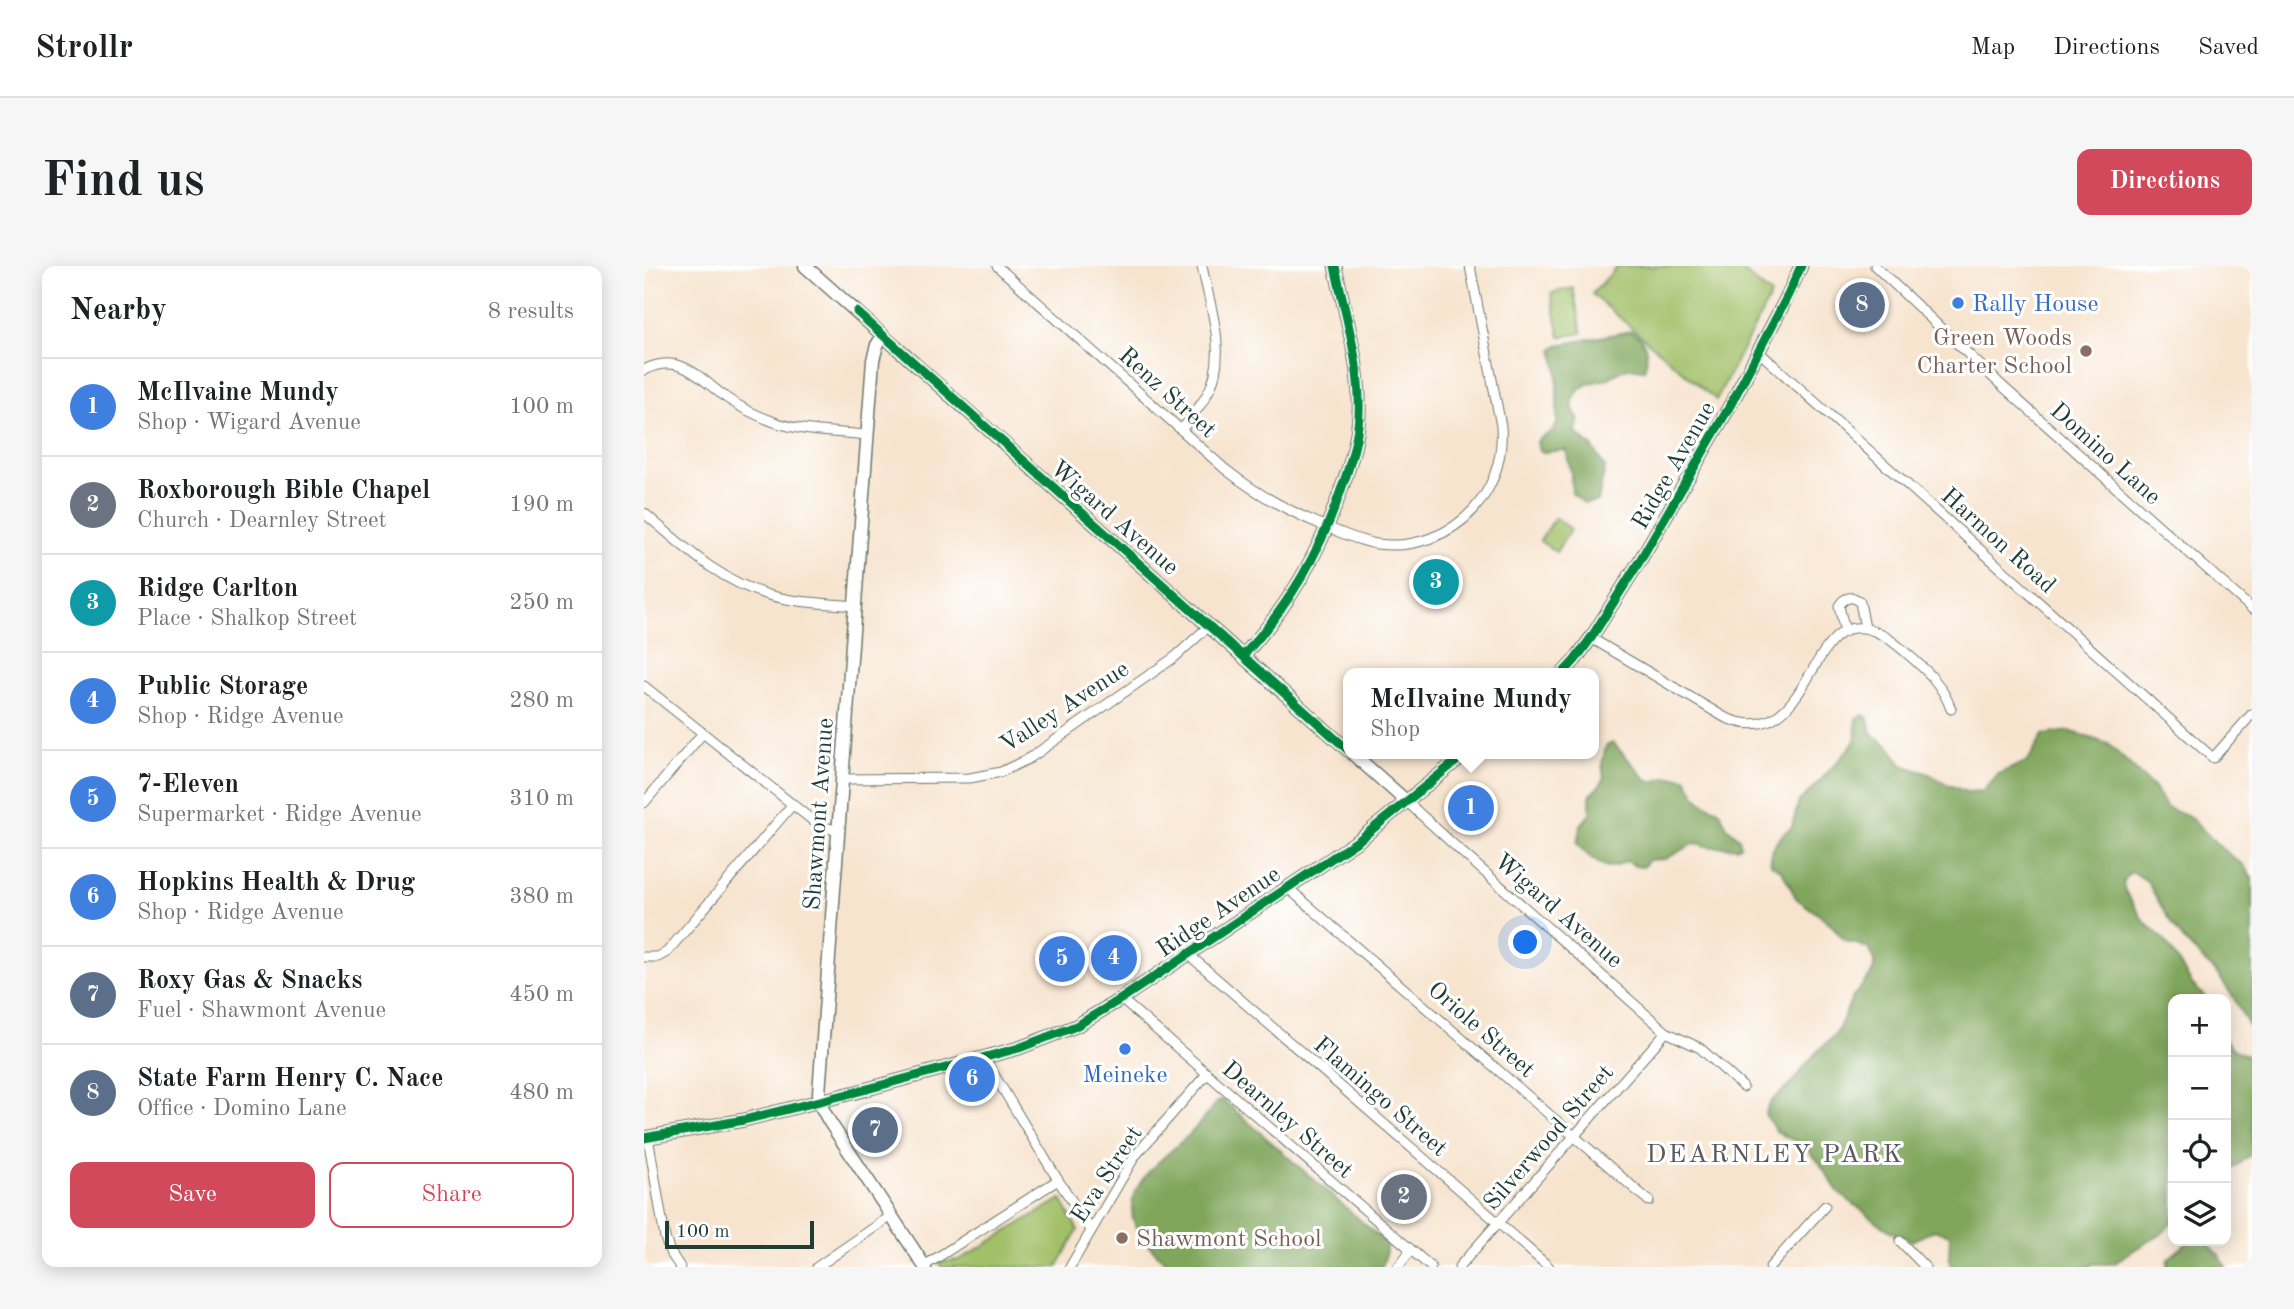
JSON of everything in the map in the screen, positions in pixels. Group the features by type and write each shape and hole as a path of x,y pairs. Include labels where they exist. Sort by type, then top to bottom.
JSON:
{"street":[{"name":"Renz Street","path":"997,266 1225,469 1258,494 1328,527 1376,544 1412,544 1437,536 1460,523 1486,493 1499,461 1501,426 1470,266"},
{"path":"1182,429 1209,391 1217,360 1216,335 1202,266"},
{"path":"1242,656 1272,621 1308,569 1328,527 1352,457 1359,413 1356,372 1335,266"},
{"name":"Ridge Avenue","path":"1568,668 1591,638 1679,494 1759,352 1801,266"},
{"name":"Domino Lane","path":"1875,266 1999,383 2252,609"},
{"name":"Wigard Avenue","path":"814,269 883,336 1343,745"},
{"name":"Shawmont Avenue","path":"883,336 873,359 819,1085 820,1101 832,1125 925,1266"},
{"name":"Harmon Road","path":"1759,352 2213,758 2252,713"},
{"path":"644,370 671,363 687,368 732,401 776,422 818,431 867,435"},
{"path":"644,513 712,568 747,588 788,599 854,606"},
{"path":"1845,632 1839,606 1849,597 1860,602 1865,628"},
{"name":"Valley Avenue","path":"841,779 970,778 1001,772 1030,758 1175,657 1209,626"},
{"path":"1591,638 1724,717 1747,723 1773,718 1788,709 1827,645 1845,632 1865,628 1884,635 1937,680 1951,709"},
{"path":"644,686 817,824 837,831"},
{"path":"644,803 703,733"},
{"name":"Wigard Avenue","path":"1359,759 1666,1032 1700,1048 1743,1087"},
{"name":"Ridge Avenue","path":"646,1138 737,1122 820,1101 984,1058 1065,1031 1121,999 1359,840 1459,759"},
{"path":"648,958 667,952 793,804"},
{"name":"Oriole Street","path":"1288,888 1649,1201"},
{"name":"Flamingo Street","path":"1188,954 1549,1267"},
{"name":"Dearnley Street","path":"1121,999 1431,1267"},
{"name":"Silverwood Street","path":"1459,1267 1666,1032"},
{"path":"984,1058 1091,1230"},
{"name":"Eva Street","path":"1070,1267 1135,1156 1207,1074"},
{"path":"646,1138 665,1238 680,1267"},
{"path":"925,1266 1058,1180"},
{"path":"1770,1267 1825,1206"},
{"path":"817,1267 891,1216"},
{"path":"1900,1241 1923,1267"},
{"path":"1398,1267 1411,1250"}],"green space":[{"path":"1618,266 1742,266 1744,272 1771,295 1716,400 1592,294"},
{"path":"1573,288 1582,333 1560,337 1551,293"},
{"path":"1631,331 1640,338 1645,348 1647,358 1644,370 1628,368 1607,379 1590,383 1580,390 1573,401 1573,410 1579,419 1576,432 1593,448 1605,468 1598,501 1584,503 1572,493 1566,450 1543,452 1539,450 1537,442 1553,431 1557,424 1557,370 1553,349 1558,345"},
{"path":"1555,518 1571,529 1556,552 1540,541"},
{"path":"1864,715 1867,717 1873,735 1890,747 1902,765 1929,774 1966,792 1983,791 1998,774 2028,761 2043,735 2069,731 2108,744 2153,787 2167,808 2190,817 2222,849 2243,865 2252,877 2252,1032 2219,976 2183,939 2147,881 2133,872 2128,874 2123,883 2143,920 2166,942 2192,984 2202,994 2168,994 2168,1227 2159,1236 2114,1264 2092,1264 2089,1267 1952,1267 1949,1256 1950,1235 1934,1230 1912,1241 1884,1227 1839,1193 1818,1161 1801,1143 1775,1130 1765,1114 1773,1100 1793,1082 1810,1059 1836,1033 1852,999 1873,970 1873,957 1868,948 1844,940 1830,923 1796,898 1782,871 1771,864 1774,848 1783,834 1792,827 1799,801 1853,744 1856,738 1856,718"},
{"path":"1613,743 1648,781 1668,777 1686,778 1698,798 1719,810 1727,827 1739,838 1740,846 1737,848 1693,844 1665,859 1649,860 1643,867 1628,861 1612,867 1592,859 1577,843 1581,825 1590,814 1590,796 1604,780 1602,763 1606,746"},
{"path":"2231,1047 2252,1058 2252,1154 2231,1170"},
{"path":"1223,1100 1386,1243 1382,1267 1171,1267 1152,1249 1136,1227 1132,1210 1133,1198 1152,1168 1189,1135 1217,1102"},
{"path":"1061,1199 1078,1230 1057,1267 942,1267 939,1262 959,1260"},
{"path":"2183,1246 2211,1246 2226,1267 2167,1267 2168,1259"}],"cycle path":[{"path":"1243,656 1275,617 1302,577 1324,534 1354,451 1359,396 1352,340 1335,266"},
{"path":"1568,668 1591,638 1639,562 1731,404 1801,266"},
{"path":"857,312 1343,746"},
{"path":"644,1138 744,1120 856,1092 1019,1048 1076,1026 1121,999 1359,840 1459,759"}],"place":[{"name":"Rally House","path":"1958,303"},
{"name":"State Farm Henry C. Nace","path":"1862,305"},
{"name":"Green Woods Charter School","path":"2086,351"},
{"name":"Ridge Carlton","path":"1436,582"},
{"name":"McIlvaine Mundy","path":"1471,808"},
{"name":"Public Storage","path":"1114,958"},
{"name":"7-Eleven","path":"1062,959"},
{"name":"Meineke","path":"1125,1049"},
{"name":"Hopkins Health & Drug","path":"972,1079"},
{"name":"Roxy Gas & Snacks","path":"875,1130"},
{"name":"Roxborough Bible Chapel","path":"1404,1197"},
{"name":"Shawmont School","path":"1122,1238"}],"district":[{"name":"DEARNLEY PARK","path":"1775,1153"}]}
